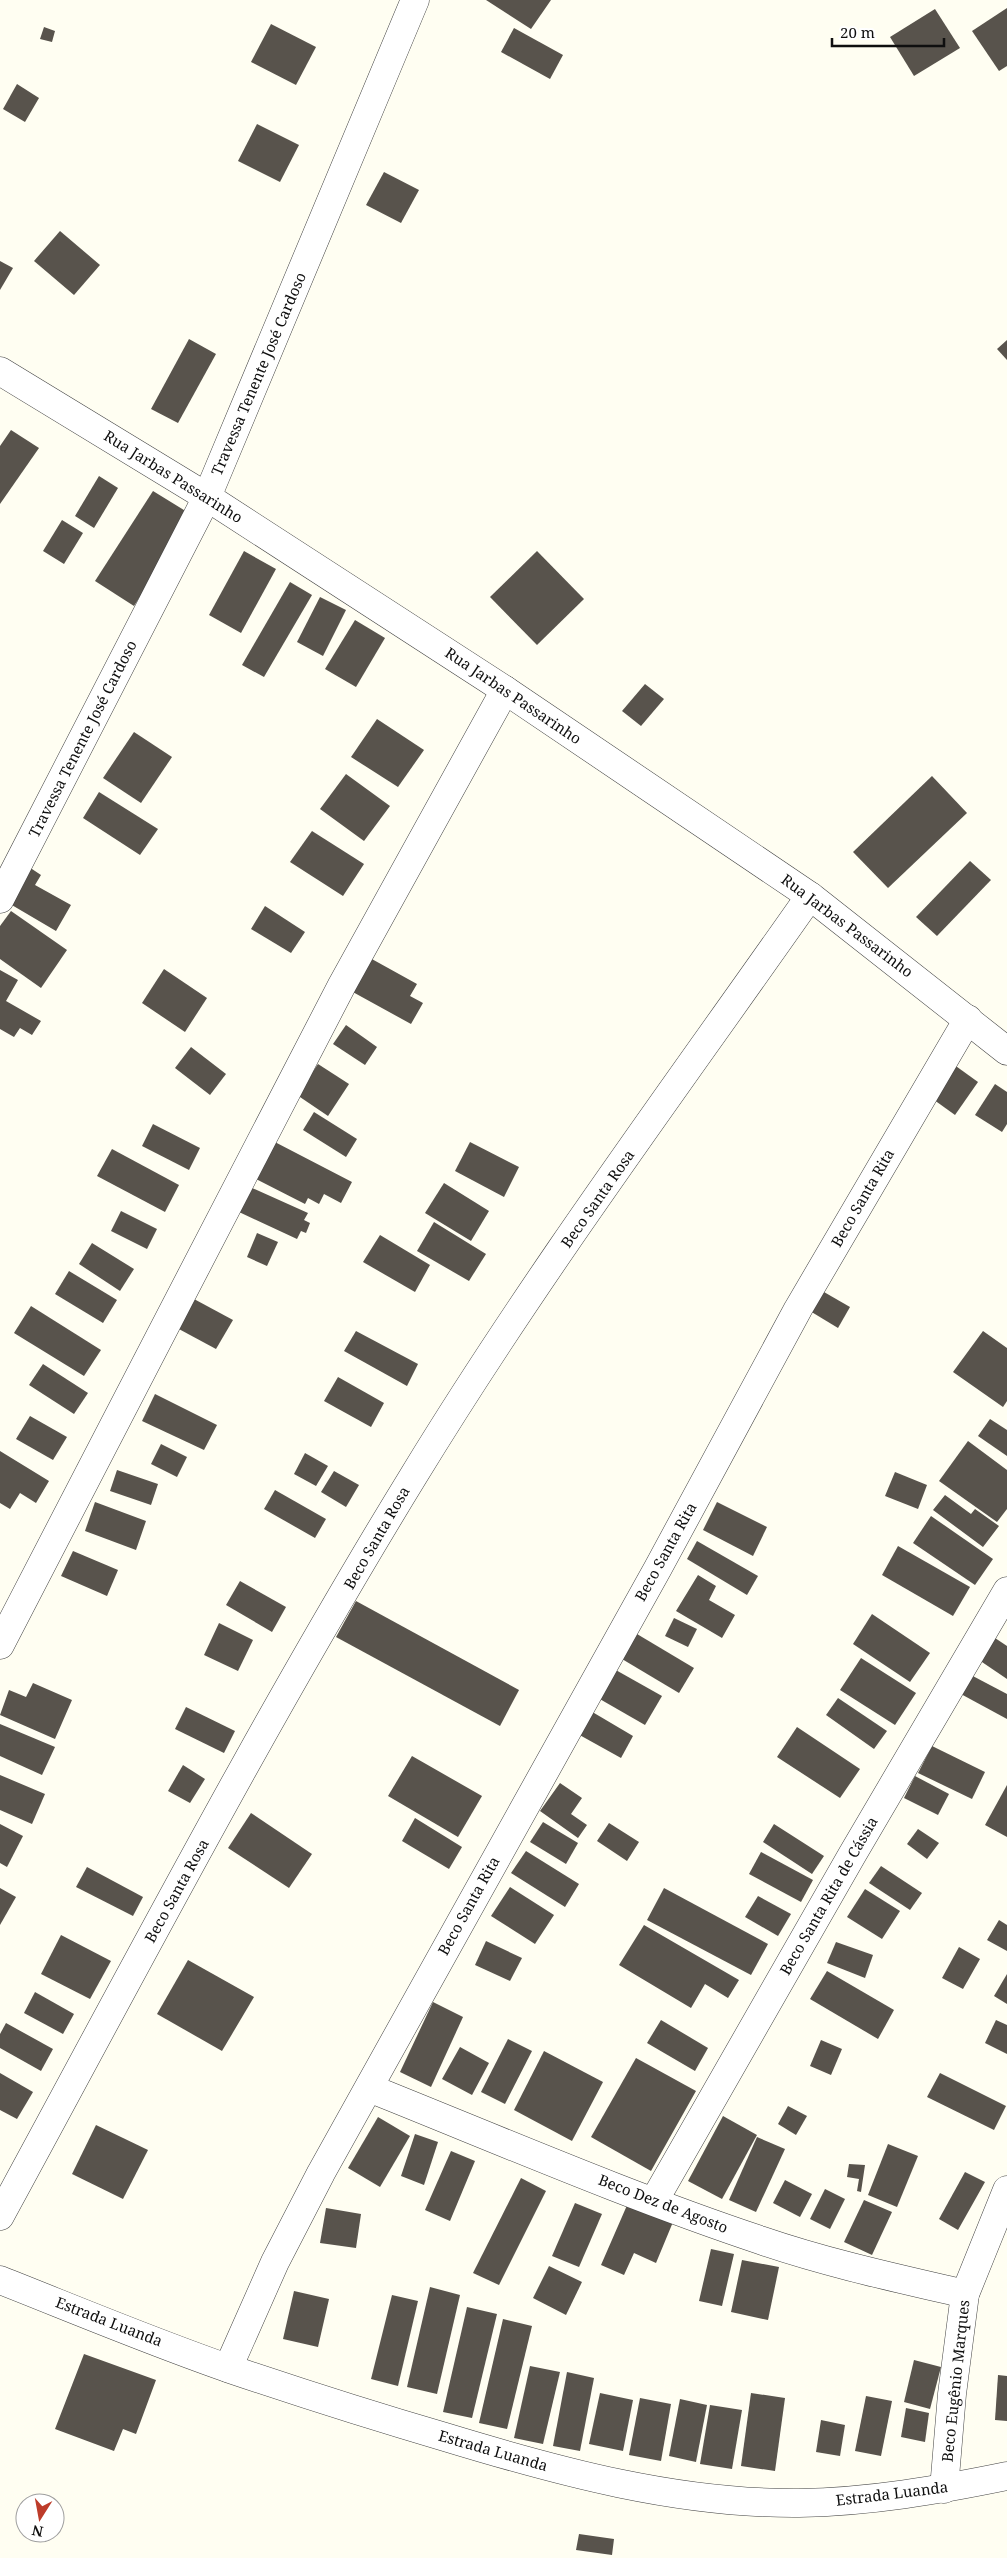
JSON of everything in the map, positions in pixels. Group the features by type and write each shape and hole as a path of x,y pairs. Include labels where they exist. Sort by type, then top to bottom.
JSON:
{"street":[{"name":"Travessa Tenente José Cardoso","path":"0,899 208,497 415,0"},
{"name":"Rua Jarbas Passarinho","path":"0,371 208,497 505,690 810,896 1007,1051"},
{"path":"0,1645 7,1614 342,985 505,690"},
{"name":"Beco Santa Rosa","path":"0,2216 256,1746 412,1477 498,1341 810,896"},
{"name":"Beco Santa Rita","path":"228,2368 275,2262 321,2173 370,2088 798,1309 968,1019"},
{"name":"Beco Santa Rita de Cássia","path":"654,2202 1007,1591"},
{"name":"Beco Dez de Agosto","path":"370,2088 654,2202 760,2240 830,2262 965,2294"},
{"name":"Beco Eugênio Marques","path":"944,2489 965,2294 1007,2190"},
{"name":"Estrada Luanda","path":"0,2280 228,2368 512,2458 675,2494 726,2500 799,2503 864,2500 944,2489 1007,2476"}],"building":[{"path":"486,0 551,0 531,29"},
{"path":"1007,8 1007,66 999,71 972,31"},
{"path":"935,9 960,48 914,76 890,37"},
{"path":"271,24 316,47 296,85 251,62"},
{"path":"44,27 55,31 52,42 40,39"},
{"path":"514,28 563,55 550,79 501,52"},
{"path":"17,84 39,98 25,122 3,109"},
{"path":"257,124 299,145 280,182 238,161"},
{"path":"384,172 419,190 401,223 366,205"},
{"path":"60,231 100,265 74,295 34,261"},
{"path":"0,261 13,268 0,290"},
{"path":"189,339 216,354 178,423 151,409"},
{"path":"1007,340 1007,360 997,349"},
{"path":"11,430 39,448 0,504 0,446"},
{"path":"99,476 118,488 94,528 75,516"},
{"path":"153,491 192,515 134,606 95,581"},
{"path":"62,520 83,533 64,564 43,551"},
{"path":"244,551 276,569 241,633 209,615"},
{"path":"537,551 584,599 537,645 490,597"},
{"path":"290,582 312,595 264,677 242,665"},
{"path":"320,597 346,610 323,656 297,642"},
{"path":"355,620 385,638 356,687 325,669"},
{"path":"645,684 664,699 641,726 622,711"},
{"path":"377,719 424,750 398,787 351,757"},
{"path":"134,732 172,757 141,803 103,778"},
{"path":"346,774 390,806 364,841 320,809"},
{"path":"932,776 967,813 888,888 853,852"},
{"path":"99,792 158,829 140,855 83,818"},
{"path":"312,831 364,864 343,896 290,862"},
{"path":"970,861 991,880 937,936 916,917"},
{"path":"26,865 41,875 35,885 71,905 56,931 5,901"},
{"path":"265,906 305,932 291,953 251,929"},
{"path":"11,911 67,950 41,988 0,959 0,926"},
{"path":"370,958 417,984 410,996 423,1003 411,1024 351,991"},
{"path":"164,969 207,998 185,1032 142,1003"},
{"path":"0,970 18,980 6,1001 41,1021 32,1035 20,1028 14,1037 0,1029"},
{"path":"346,1025 377,1047 365,1065 333,1044"},
{"path":"191,1047 226,1074 210,1095 175,1068"},
{"path":"318,1064 349,1084 328,1116 297,1095"},
{"path":"953,1064 978,1082 955,1115 930,1097"},
{"path":"995,1084 1007,1092 1007,1124 1002,1132 975,1115"},
{"path":"314,1112 357,1139 346,1157 303,1130"},
{"path":"153,1124 200,1148 189,1170 142,1146"},
{"path":"271,1140 352,1182 341,1203 324,1194 319,1204 308,1198 305,1204 252,1177"},
{"path":"470,1142 519,1167 504,1197 455,1171"},
{"path":"112,1149 179,1185 165,1212 97,1176"},
{"path":"444,1183 489,1211 471,1241 425,1213"},
{"path":"250,1187 308,1213 304,1220 310,1223 306,1233 301,1231 297,1239 239,1212"},
{"path":"121,1211 157,1229 147,1249 111,1231"},
{"path":"434,1222 486,1254 469,1281 417,1251"},
{"path":"257,1233 278,1242 267,1266 247,1257"},
{"path":"380,1235 430,1265 415,1292 363,1262"},
{"path":"92,1243 134,1269 120,1291 79,1264"},
{"path":"69,1271 117,1300 103,1323 55,1294"},
{"path":"817,1288 850,1307 838,1328 805,1308"},
{"path":"194,1299 233,1320 216,1349 177,1328"},
{"path":"31,1306 101,1350 84,1376 14,1333"},
{"path":"356,1331 418,1364 407,1386 344,1351"},
{"path":"983,1331 1007,1348 1007,1401 1003,1407 953,1372"},
{"path":"43,1364 88,1393 74,1414 29,1385"},
{"path":"338,1377 384,1403 371,1427 324,1401"},
{"path":"155,1394 217,1425 204,1450 142,1421"},
{"path":"30,1416 67,1437 53,1460 16,1439"},
{"path":"990,1419 1007,1430 1007,1456 978,1436"},
{"path":"968,1441 1007,1470 1007,1509 997,1522 939,1481"},
{"path":"161,1444 187,1457 177,1477 151,1464"},
{"path":"0,1451 49,1481 36,1503 20,1493 10,1509 0,1503"},
{"path":"305,1453 328,1466 316,1486 294,1474"},
{"path":"117,1470 158,1484 151,1505 110,1491"},
{"path":"334,1471 359,1485 346,1507 321,1492"},
{"path":"895,1472 927,1485 918,1509 885,1496"},
{"path":"275,1490 326,1519 315,1538 264,1509"},
{"path":"945,1495 971,1514 975,1509 999,1526 983,1547 933,1510"},
{"path":"95,1502 146,1521 136,1550 85,1531"},
{"path":"717,1502 767,1527 753,1556 703,1530"},
{"path":"931,1516 993,1559 975,1585 913,1543"},
{"path":"697,1541 758,1576 747,1595 687,1559"},
{"path":"898,1546 970,1587 953,1616 882,1575"},
{"path":"73,1551 118,1570 107,1596 61,1576"},
{"path":"698,1575 716,1586 709,1600 735,1615 722,1638 676,1611"},
{"path":"240,1581 286,1607 272,1632 226,1605"},
{"path":"356,1601 519,1690 500,1726 336,1637"},
{"path":"872,1614 930,1653 910,1682 853,1644"},
{"path":"674,1618 697,1629 688,1647 665,1636"},
{"path":"219,1623 253,1640 238,1671 204,1655"},
{"path":"637,1634 694,1668 679,1693 622,1659"},
{"path":"995,1638 1007,1646 1007,1679 979,1660"},
{"path":"861,1658 916,1693 895,1725 840,1690"},
{"path":"614,1669 662,1696 645,1725 598,1698"},
{"path":"969,1674 1007,1694 1007,1719 959,1693"},
{"path":"33,1683 72,1700 55,1739 0,1715 9,1690 26,1697"},
{"path":"838,1698 887,1731 874,1749 826,1715"},
{"path":"186,1707 235,1731 224,1753 175,1729"},
{"path":"589,1710 633,1736 621,1758 576,1733"},
{"path":"0,1724 55,1747 42,1775 0,1756"},
{"path":"797,1727 860,1769 840,1798 777,1757"},
{"path":"932,1746 985,1772 972,1799 918,1773"},
{"path":"412,1756 482,1796 458,1837 388,1796"},
{"path":"183,1765 205,1779 190,1803 168,1791"},
{"path":"0,1775 45,1794 32,1824 0,1810"},
{"path":"915,1776 949,1794 938,1815 904,1798"},
{"path":"560,1783 582,1798 571,1814 587,1825 578,1838 540,1811"},
{"path":"1007,1785 1007,1837 985,1825"},
{"path":"251,1813 312,1854 289,1888 228,1848"},
{"path":"415,1818 462,1847 449,1869 402,1841"},
{"path":"543,1822 578,1843 566,1864 530,1842"},
{"path":"609,1823 639,1842 627,1861 597,1841"},
{"path":"0,1824 23,1836 7,1867 0,1863"},
{"path":"774,1824 824,1856 812,1874 763,1842"},
{"path":"918,1829 939,1843 927,1859 907,1844"},
{"path":"526,1851 579,1884 565,1907 511,1873"},
{"path":"761,1852 813,1880 801,1902 749,1874"},
{"path":"881,1866 922,1893 910,1910 869,1883"},
{"path":"87,1867 143,1897 133,1916 76,1887"},
{"path":"510,1887 554,1915 535,1944 491,1916"},
{"path":"0,1888 16,1897 0,1925"},
{"path":"664,1888 768,1944 751,1975 647,1920"},
{"path":"865,1889 900,1911 882,1939 847,1917"},
{"path":"758,1896 791,1914 778,1936 745,1917"},
{"path":"999,1920 1007,1925 1007,1951 987,1940"},
{"path":"644,1925 739,1980 728,1998 705,1984 691,2008 619,1965"},
{"path":"61,1935 111,1961 90,1999 41,1974"},
{"path":"486,1941 522,1958 510,1981 475,1965"},
{"path":"836,1942 873,1955 865,1978 827,1963"},
{"path":"959,1947 980,1959 963,1989 942,1978"},
{"path":"188,1960 254,1997 222,2051 157,2014"},
{"path":"827,1971 894,2010 878,2039 810,1999"},
{"path":"1007,1974 1007,2004 994,1996"},
{"path":"35,1992 74,2014 63,2034 24,2013"},
{"path":"433,2002 463,2017 431,2087 400,2072"},
{"path":"661,2020 708,2048 695,2071 647,2043"},
{"path":"996,2020 1007,2025 1007,2054 985,2043"},
{"path":"6,2023 53,2049 41,2071 0,2048 0,2034"},
{"path":"508,2039 532,2051 505,2104 481,2092"},
{"path":"821,2040 842,2049 831,2075 810,2066"},
{"path":"460,2047 489,2063 472,2095 442,2079"},
{"path":"544,2051 603,2082 572,2141 514,2110"},
{"path":"636,2058 696,2091 651,2171 591,2137"},
{"path":"0,2073 33,2092 17,2119 0,2110"},
{"path":"940,2073 1006,2106 994,2130 927,2097"},
{"path":"788,2106 807,2116 796,2135 778,2124"},
{"path":"723,2116 757,2135 722,2199 688,2181"},
{"path":"378,2117 410,2136 380,2187 348,2168"},
{"path":"96,2125 148,2150 123,2199 72,2174"},
{"path":"415,2134 438,2142 424,2185 401,2176"},
{"path":"757,2137 785,2149 756,2212 729,2200"},
{"path":"888,2144 918,2156 897,2207 868,2195"},
{"path":"451,2151 475,2161 450,2221 425,2210"},
{"path":"849,2164 865,2165 861,2192 857,2191 859,2179 847,2177"},
{"path":"965,2172 985,2182 958,2230 939,2219"},
{"path":"521,2178 546,2191 499,2285 473,2273"},
{"path":"785,2180 812,2194 800,2217 773,2203"},
{"path":"825,2189 845,2199 830,2229 810,2219"},
{"path":"864,2200 892,2212 872,2255 844,2242"},
{"path":"575,2203 602,2214 579,2267 552,2256"},
{"path":"628,2203 673,2222 656,2263 634,2253 624,2275 601,2265"},
{"path":"326,2208 361,2214 356,2248 320,2243"},
{"path":"711,2249 734,2254 722,2306 699,2301"},
{"path":"742,2260 779,2267 768,2320 731,2312"},
{"path":"549,2266 582,2282 566,2315 533,2298"},
{"path":"430,2287 460,2295 437,2394 407,2387"},
{"path":"294,2291 329,2299 318,2347 283,2339"},
{"path":"392,2295 418,2301 398,2386 371,2379"},
{"path":"467,2307 497,2314 472,2418 443,2412"},
{"path":"503,2319 532,2326 507,2429 479,2423"},
{"path":"84,2354 156,2380 136,2434 123,2429 114,2451 55,2429"},
{"path":"914,2360 941,2367 930,2409 904,2402"},
{"path":"530,2366 560,2372 543,2444 514,2438"},
{"path":"567,2372 594,2378 580,2451 553,2446"},
{"path":"998,2375 1007,2376 1007,2421 995,2420"},
{"path":"600,2393 633,2400 623,2451 589,2444"},
{"path":"751,2393 785,2398 775,2471 741,2466"},
{"path":"866,2396 892,2401 881,2456 855,2451"},
{"path":"640,2398 671,2404 661,2461 629,2455"},
{"path":"680,2399 707,2405 696,2462 669,2456"},
{"path":"710,2405 742,2410 732,2469 700,2464"},
{"path":"906,2408 929,2413 925,2442 901,2437"},
{"path":"821,2420 845,2425 840,2456 816,2452"},
{"path":"579,2534 614,2539 612,2555 576,2550"}]}
